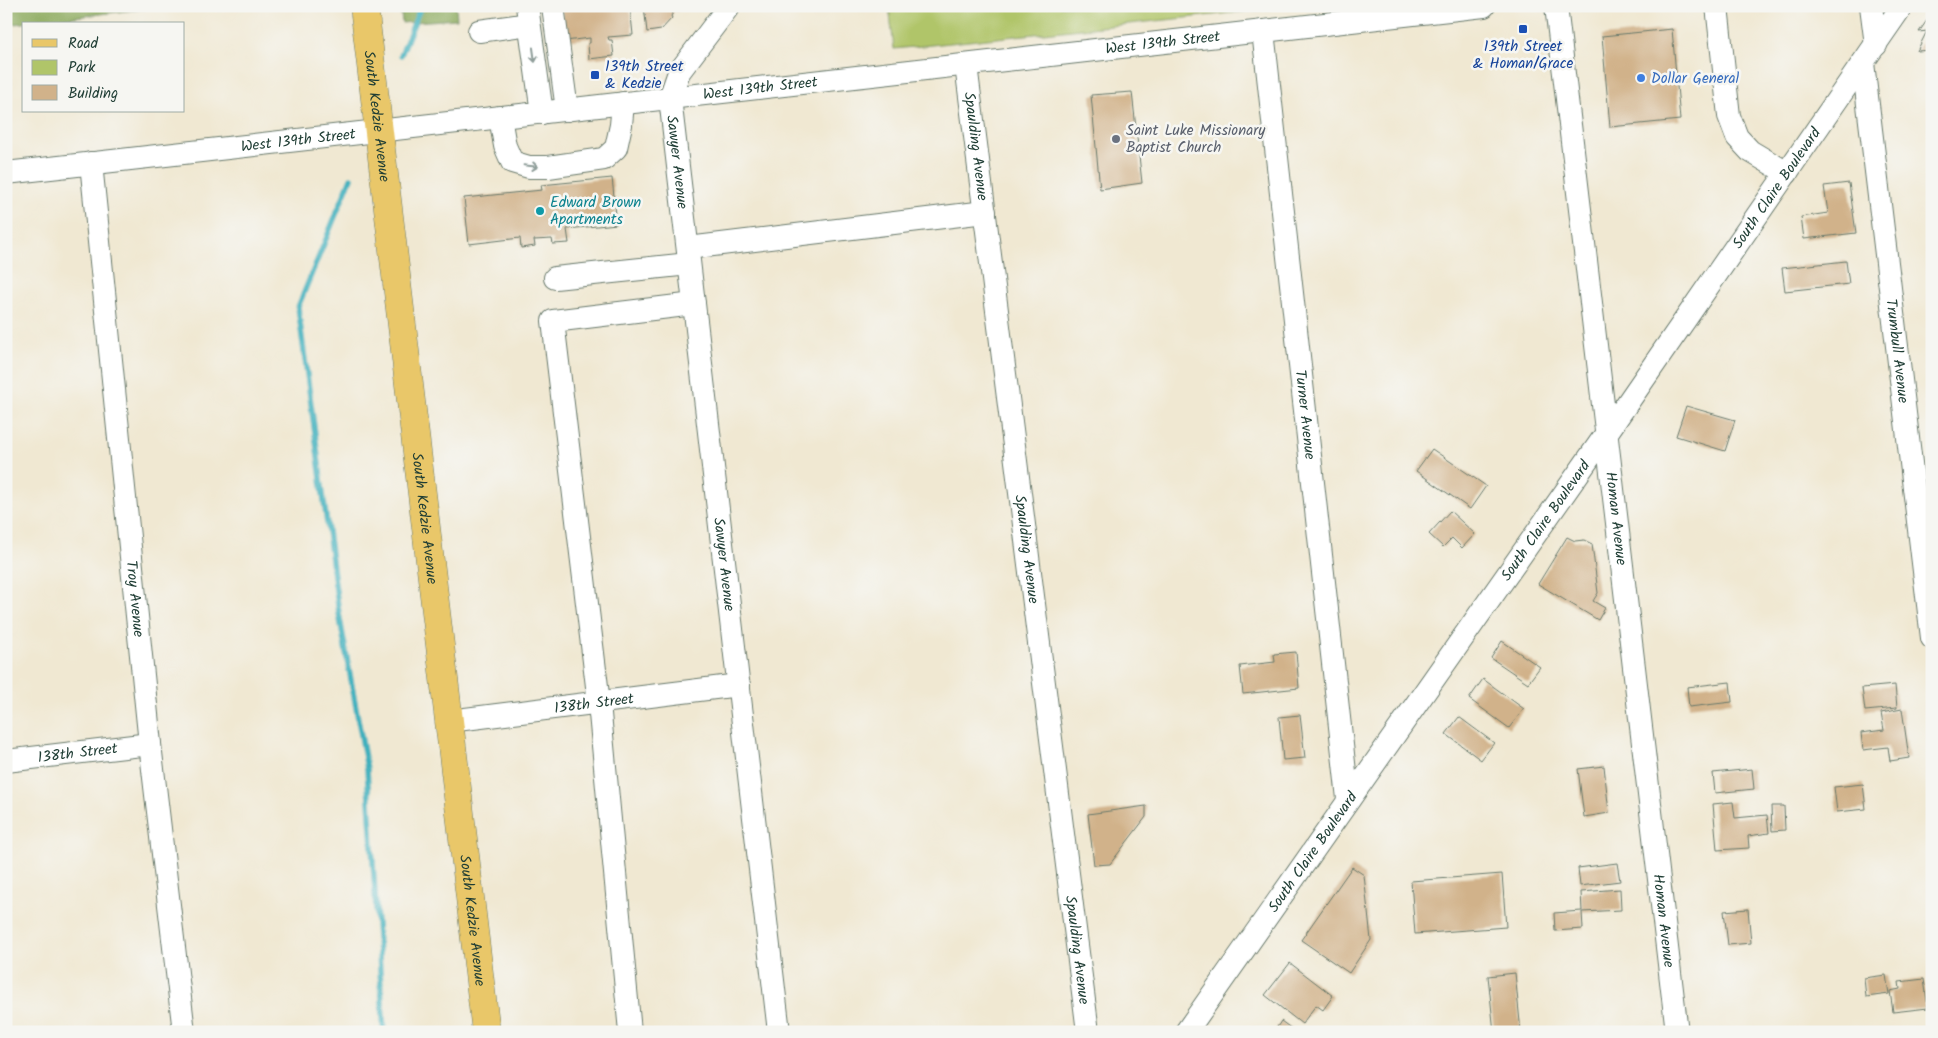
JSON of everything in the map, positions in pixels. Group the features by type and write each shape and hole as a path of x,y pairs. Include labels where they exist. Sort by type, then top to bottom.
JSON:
{"main road":[{"name":"South Kedzie Avenue","path":"364,6 486,1032"}],"street":[{"path":"552,6 567,110"},
{"path":"670,98 679,72 730,6"},
{"name":"West 139th Street","path":"6,173 1484,6"},
{"name":"Homan Avenue","path":"1556,6 1677,1032"},
{"path":"1717,6 1729,116 1737,136 1750,151 1788,173"},
{"name":"Trumbull Avenue","path":"1871,6 1870,54 1932,638"},
{"name":"South Claire Boulevard","path":"1186,1032 1606,434 1902,6"},
{"path":"479,31 528,15 542,113"},
{"name":"Turner Avenue","path":"1263,31 1348,799"},
{"name":"Spaulding Avenue","path":"966,65 1088,1032"},
{"name":"Sawyer Avenue","path":"670,98 779,1032"},
{"path":"500,117 505,146 512,162 529,167 548,167 604,159 616,148 621,125 622,103"},
{"name":"Troy Avenue","path":"91,163 150,744 184,1032"},
{"path":"556,278 688,256 985,212"},
{"path":"630,1032 599,703 553,321 694,304"},
{"name":"138th Street","path":"449,721 739,686"},
{"name":"138th Street","path":"6,761 150,744"}],"green space":[{"path":"6,6 170,6 22,22 6,25"},
{"path":"400,6 456,6 457,19 402,23"},
{"path":"889,6 1297,6 894,49"}],"building":[{"path":"561,6 630,6 633,35 608,37 609,40 612,40 614,56 589,59 588,43 590,43 590,38 565,41"},
{"path":"644,6 681,6 677,12 675,10 671,16 672,18 661,30 647,32"},
{"path":"1932,13 1932,50 1917,51 1927,31 1919,32"},
{"name":"Dollar General","path":"1672,29 1680,120 1610,127 1602,36"},
{"name":"Saint Luke Missionary Baptist Church","path":"1132,92 1142,183 1100,189 1091,95"},
{"name":"Edward Brown Apartments","path":"612,178 617,224 567,229 569,243 553,244 552,239 534,240 535,246 521,248 520,238 469,244 464,198 542,190 541,185"},
{"path":"1849,183 1856,233 1804,239 1801,217 1828,213 1824,186"},
{"path":"1846,261 1849,284 1785,291 1782,268"},
{"path":"1686,406 1735,420 1725,451 1676,436"},
{"path":"1432,449 1486,486 1470,509 1416,471"},
{"path":"1450,511 1475,534 1462,548 1452,538 1443,547 1429,534"},
{"path":"1567,537 1575,541 1584,540 1592,544 1598,593 1593,601 1605,608 1598,620 1538,584"},
{"path":"1502,641 1540,667 1528,683 1491,658"},
{"path":"1296,652 1299,688 1243,694 1240,666 1275,662 1274,654"},
{"path":"1483,679 1524,709 1509,728 1469,699"},
{"path":"1730,682 1732,702 1689,707 1687,687"},
{"path":"1895,685 1897,708 1865,711 1862,688"},
{"path":"1902,709 1909,758 1890,761 1888,747 1863,750 1861,733 1884,730 1881,713"},
{"path":"1300,715 1305,758 1283,760 1279,717"},
{"path":"1459,717 1494,743 1481,760 1446,734"},
{"path":"1604,766 1609,813 1584,817 1578,769"},
{"path":"1752,769 1754,789 1715,793 1713,773"},
{"path":"1863,784 1866,809 1837,812 1834,787"},
{"path":"1733,802 1735,818 1767,815 1769,833 1748,836 1749,848 1717,850 1713,804"},
{"path":"1146,806 1146,817 1110,864 1094,865 1088,814"},
{"path":"1771,806 1784,806 1785,830 1772,831"},
{"path":"1617,863 1620,881 1580,886 1578,868"},
{"path":"1352,867 1364,875 1371,940 1349,973 1301,940"},
{"path":"1502,874 1506,927 1415,934 1411,881"},
{"path":"1620,889 1621,910 1582,912 1583,929 1555,931 1554,913 1582,911 1581,892"},
{"path":"1748,909 1751,943 1728,945 1724,911"},
{"path":"1290,963 1333,996 1323,1010 1316,1005 1302,1024 1265,995"},
{"path":"1515,973 1521,1032 1494,1032 1488,976"},
{"path":"1886,975 1889,994 1866,997 1864,978"},
{"path":"1924,979 1928,1008 1893,1012 1890,991 1900,989 1899,982"},
{"path":"1281,1021 1296,1032 1274,1032"}],"waterway":[{"path":"401,55 421,6"},
{"path":"351,178 298,307 339,613 367,769 384,1032"}],"place":[{"name":"139th Street & Homan/Grace","path":"1523,29"},
{"name":"139th Street & Kedzie","path":"595,75"},
{"name":"Dollar General","path":"1641,78"},
{"name":"Saint Luke Missionary Baptist Church","path":"1116,139"},
{"name":"Edward Brown Apartments","path":"540,211"}]}
